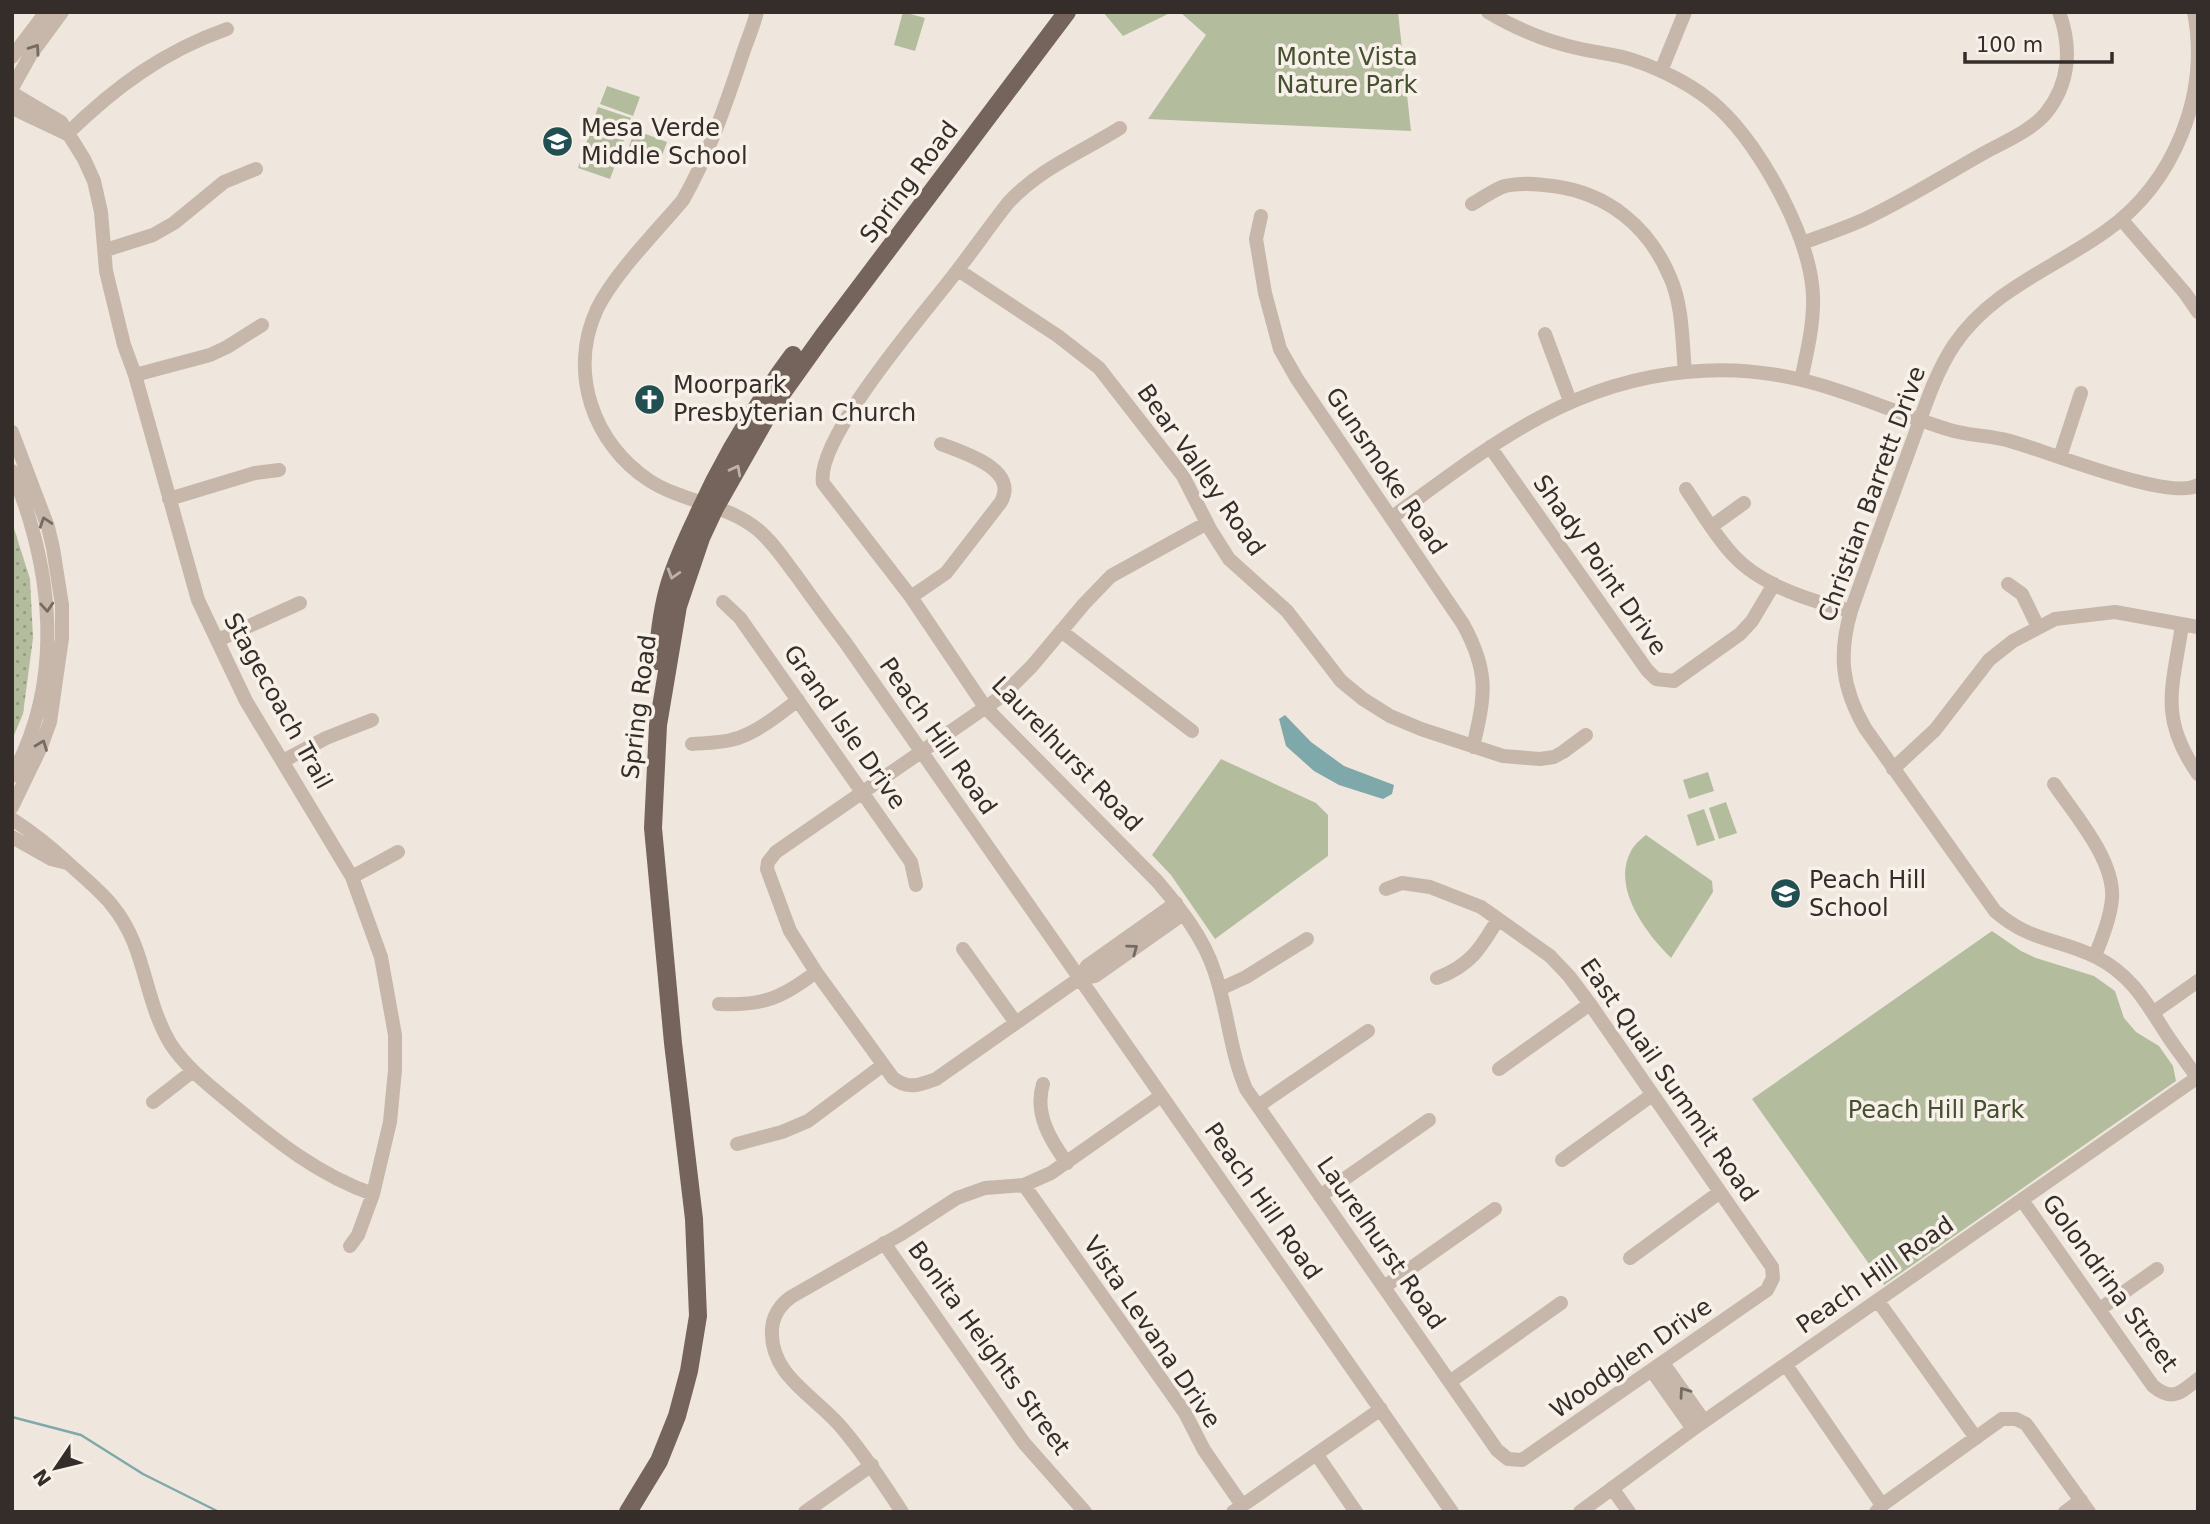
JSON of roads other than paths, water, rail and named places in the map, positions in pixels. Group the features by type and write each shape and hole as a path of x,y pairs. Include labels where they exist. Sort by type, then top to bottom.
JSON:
{"main road":[{"name":"Spring Road","path":"628,1512 659,1461 677,1416 689,1371 698,1316 694,1219 667,984 652,807 658,725 678,606 709,506 741,430 1053,12"},
{"name":"Spring Road","path":"618,1512 641,1478 659,1441 680,1373 687,1324 688,1234 650,887 646,790 660,630 677,562 709,506 794,374 1068,12"}],"street":[{"path":"12,57 46,12"},
{"path":"12,88 31,54 62,12"},
{"name":"Peach Hill Road","path":"757,12 702,163 682,200 605,295 591,327 584,380 592,410 606,438 649,480 663,489 744,520 768,540 845,642 1452,1512"},
{"path":"1488,12 1541,38 1582,50 1620,56 1661,71 1713,103 1737,127 1766,171 1802,243 1809,265 1813,313 1801,380"},
{"path":"1661,71 1685,12"},
{"path":"1802,243 1885,209 2042,117 2057,96 2066,69 2068,48 2059,12"},
{"name":"Christian Barrett Drive","path":"2194,12 2198,32 2192,125 2158,178 2121,219 1990,304 1953,346 1920,420 1851,611 1843,652 1845,684 1853,706 1893,769 1995,911 2008,923 2029,934 2095,956 2126,978 2154,1012 2197,1078"},
{"path":"12,108 55,131 67,134 157,60 179,48 228,29"},
{"name":"Stagecoach Trail","path":"12,93 61,122 84,159 93,181 106,250 106,271 124,345 135,375 191,580 206,620 246,701 352,877 375,935 395,1035 395,1070 390,1122 373,1194 358,1235 350,1245"},
{"name":"Laurelhurst Road","path":"1120,128 1065,158 1020,190 983,234 853,408 823,467 822,478 827,491 911,597 985,707 1157,881 1180,908 1207,953 1220,989 1238,1070 1246,1089 1497,1450 1512,1461"},
{"path":"106,250 153,235 174,223 224,183 257,169"},
{"path":"1472,204 1505,186 1543,184 1592,195 1626,215 1656,248 1671,278 1680,320 1685,372"},
{"name":"Gunsmoke Road","path":"1261,216 1256,239 1261,272 1280,349 1297,379 1463,624 1479,658 1484,688 1473,747"},
{"path":"2121,219 2185,293 2198,312"},
{"name":"Bear Valley Road","path":"958,270 1058,336 1099,368 1183,476 1207,523 1237,567 1287,611 1351,691 1390,716 1503,756 1539,759 1563,752 1586,736"},
{"path":"135,375 210,355 262,325"},
{"path":"1545,334 1570,401"},
{"path":"1391,518 1537,417 1570,401 1620,383 1685,372 1740,371 1801,380 1838,390 1950,430 2009,440 2160,486 2179,490 2198,485"},
{"path":"2060,457 2081,393"},
{"path":"12,432 48,527 62,605 62,638 50,722 12,807"},
{"path":"911,597 946,573 1001,502 1006,490 1005,483 994,469 941,444"},
{"name":"Shady Point Drive","path":"1490,447 1656,679 1674,681 1723,648 1752,621 1774,584"},
{"path":"169,499 255,473 279,470"},
{"path":"12,471 38,547 48,614 48,647 43,688 31,736 12,776"},
{"path":"1686,489 1733,555 1746,568 1774,584 1851,611"},
{"path":"1712,526 1744,503"},
{"path":"1180,908 1095,976 1080,978 936,1079 921,1086 907,1086 895,1081 816,972 790,931 767,869 768,862 776,852 1010,689 1111,576 1207,523"},
{"path":"2008,584 2022,594 2038,627"},
{"path":"218,640 300,603"},
{"name":"Grand Isle Drive","path":"723,603 740,618 911,862 916,885"},
{"path":"1893,769 1935,730 1989,660 2013,641 2038,627 2063,617 2115,612 2198,627"},
{"path":"2182,625 2171,686 2171,712 2178,740 2198,774"},
{"path":"1061,631 1192,731"},
{"path":"692,744 728,741 741,737 798,700"},
{"path":"283,761 327,738 372,720"},
{"path":"2054,784 2106,865 2112,886 2107,924 2095,956"},
{"path":"12,819 54,849 97,887 121,917 136,949 157,1018 171,1043 193,1070 246,1116 307,1162 331,1176 373,1194"},
{"path":"12,837 51,859 68,863"},
{"path":"352,877 398,852"},
{"name":"East Quail Summit Road","path":"1385,889 1402,883 1430,887 1470,902 1550,956 1590,1004 1768,1260 1773,1271 1771,1284"},
{"path":"1437,978 1451,973 1476,954 1498,919"},
{"path":"1220,989 1246,977 1307,939"},
{"path":"963,949 1016,1023"},
{"path":"719,1004 750,1004 771,1000 784,995 816,972"},
{"path":"2154,1012 2198,982"},
{"path":"1499,1069 1590,1004"},
{"path":"1258,1106 1368,1031"},
{"path":"737,1144 782,1132 808,1121 883,1065"},
{"path":"153,1102 193,1070"},
{"name":"Peach Hill Road","path":"1580,1512 1699,1425 2197,1078"},
{"path":"1043,1084 1040,1106 1043,1118 1067,1163"},
{"path":"1562,1160 1652,1095"},
{"path":"902,1512 872,1465 840,1425 791,1379 773,1346 773,1323 780,1307 791,1297 957,1198 985,1188 1024,1185 1051,1173 1161,1096"},
{"path":"1320,1196 1429,1120"},
{"name":"Vista Levana Drive","path":"1024,1185 1185,1413 1238,1509"},
{"path":"1630,1258 1720,1192"},
{"name":"Golondrina Street","path":"2022,1200 2153,1386 2164,1395 2178,1394 2198,1379"},
{"path":"1384,1287 1495,1209"},
{"name":"Bonita Heights Street","path":"884,1243 1024,1443 1072,1494 1085,1512"},
{"path":"2099,1309 2157,1269"},
{"name":"Woodglen Drive","path":"1512,1461 1531,1456 1743,1308 1771,1284"},
{"path":"1878,1301 1976,1438"},
{"path":"1451,1381 1560,1303"},
{"path":"1786,1365 1879,1508 2002,1419 2016,1419 2026,1424 2085,1506 2065,1512"},
{"path":"1658,1367 1699,1425"},
{"path":"1238,1509 1381,1409"},
{"path":"1317,1454 1356,1512"},
{"path":"805,1512 872,1465"},
{"path":"1612,1488 1629,1512"}],"water":[{"path":"1285,715 1311,742 1344,766 1394,785 1392,794 1383,799 1339,785 1314,771 1286,746 1279,719"}],"waterway":[{"path":"12,1417 81,1435 143,1474 219,1512"}],"place":[{"name":"Mesa Verde Middle School","path":"558,142"},
{"name":"Moorpark Presbyterian Church","path":"650,399"},
{"name":"Peach Hill School","path":"1786,894"}],"park label":[{"name":"Monte Vista Nature Park","path":"1347,71"},
{"name":"Peach Hill Park","path":"1936,1110"}]}
